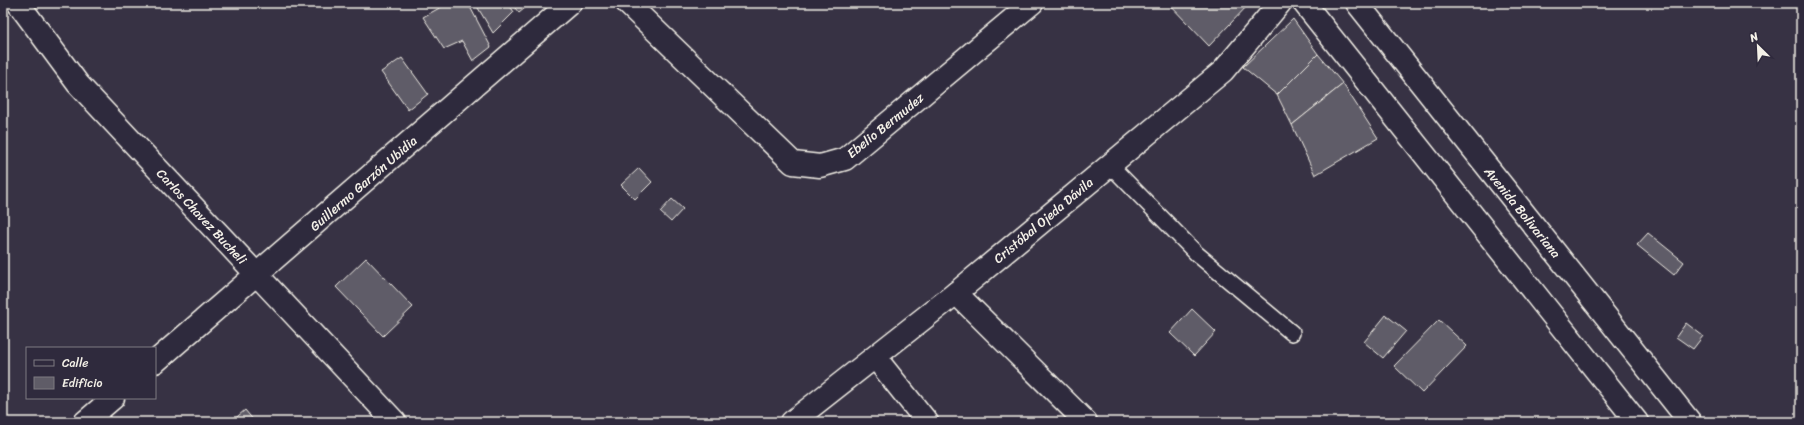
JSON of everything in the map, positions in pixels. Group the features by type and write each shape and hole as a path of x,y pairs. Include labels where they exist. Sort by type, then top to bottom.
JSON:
{"main road":[{"name":"Carlos Chavez Bucheli","path":"18,3 78,84 395,422"},
{"name":"Guillermo Garzón Ubidia","path":"156,361 570,3"},
{"name":"Ebelio Bermudez","path":"627,3 793,163 820,166 846,159 1032,3"},
{"name":"Cristóbal Ojeda Dávila","path":"792,422 956,293 1222,71 1280,3"},
{"path":"1304,3 1637,422"},
{"name":"Avenida Bolivariana","path":"1357,3 1690,422"},
{"path":"956,293 1086,422"},
{"path":"875,357 927,422"},
{"path":"85,422 112,399"}],"lane":[{"path":"1110,165 1198,254 1292,333"}],"building":[{"path":"442,3 468,3 491,47 473,61 462,41 444,49 423,17 443,6"},
{"path":"475,3 508,3 514,12 493,33"},
{"path":"511,3 531,3 519,13"},
{"path":"1168,3 1250,3 1209,46"},
{"path":"1293,19 1318,54 1277,95 1243,67"},
{"path":"1318,54 1343,84 1292,125 1277,95"},
{"path":"402,58 428,94 408,110 381,72"},
{"path":"1343,84 1378,138 1315,175 1292,125"},
{"path":"639,168 652,182 635,199 621,185"},
{"path":"672,199 683,209 671,222 660,212"},
{"path":"1648,233 1684,262 1674,275 1637,245"},
{"path":"366,258 413,307 383,336 336,287"},
{"path":"1192,309 1216,332 1194,356 1170,333"},
{"path":"1386,315 1406,331 1383,358 1364,342"},
{"path":"1439,320 1467,346 1422,393 1394,366"},
{"path":"1686,323 1703,336 1693,349 1676,337"},
{"path":"245,410 255,422 231,422"}]}
